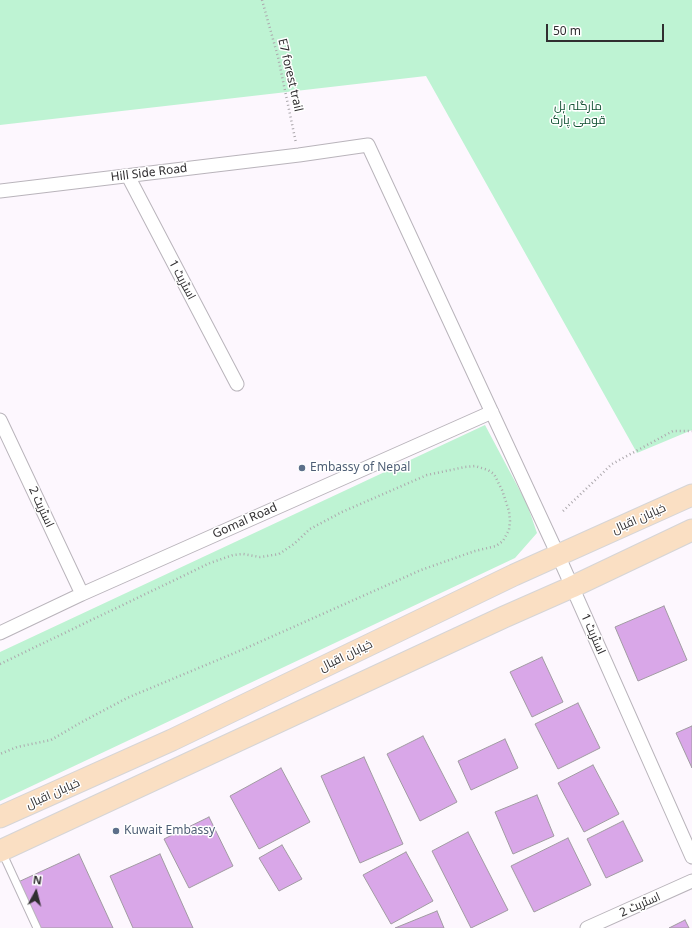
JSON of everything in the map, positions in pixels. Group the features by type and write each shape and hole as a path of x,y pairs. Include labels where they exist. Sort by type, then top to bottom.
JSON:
{"main road":[{"name":"خیابان اقبال","path":"0,818 172,740 514,575 692,495"},
{"path":"0,851 572,587 692,530"}],"street":[{"name":"Hill Side Road","path":"0,191 299,155 368,144 492,412"},
{"name":"اسٹریٹ 1","path":"128,176 237,384"},
{"name":"اسٹریٹ 1","path":"492,412 558,555 692,857"},
{"name":"Gomal Road","path":"0,633 82,594 492,412"},
{"name":"اسٹریٹ 2","path":"0,420 82,594"},
{"name":"اسٹریٹ 2","path":"587,928 692,882"}],"lane":[{"path":"0,851 37,928"}],"path":[{"name":"E7 forest trail","path":"262,0 278,58 299,155"},
{"path":"563,511 612,464 674,431 692,431"},
{"path":"0,664 210,563 232,555 243,554 260,557 278,554 294,544 310,529 342,512 427,475 475,466 488,470 494,474 502,490 510,521 509,530 503,541 496,546 475,551 421,570 244,649 127,698 80,722 51,740 17,747 0,754"}],"green space":[{"name":"مارگلہ ہل قومی پارک","path":"0,0 692,0 692,430 637,453 426,76 0,125"},
{"path":"485,425 527,504 537,533 515,558 0,801 0,652"}],"building":[{"path":"664,606 687,660 638,681 615,627"},
{"path":"542,657 563,702 532,717 510,672"},
{"path":"578,703 600,748 558,769 535,724"},
{"path":"692,726 692,768 676,733"},
{"path":"423,736 457,802 420,821 387,754"},
{"path":"505,739 518,768 471,790 458,761"},
{"path":"364,757 403,844 360,863 321,776"},
{"path":"593,765 619,814 584,832 558,783"},
{"path":"281,768 310,822 259,849 230,796"},
{"path":"537,795 554,836 513,854 495,812"},
{"path":"209,817 233,866 189,888 164,839"},
{"path":"623,821 643,861 606,878 587,839"},
{"path":"468,832 508,910 471,928 432,851"},
{"path":"568,838 591,885 534,912 511,866"},
{"path":"282,845 302,879 279,891 259,858"},
{"path":"406,852 433,901 391,924 363,875"},
{"path":"79,854 113,928 37,928 16,883"},
{"path":"160,854 193,928 133,928 110,876"},
{"path":"437,911 444,928 395,928"},
{"path":"685,920 689,928 669,928"}],"place":[{"name":"Embassy of Nepal","path":"302,468"},
{"name":"Kuwait Embassy","path":"116,831"}]}
